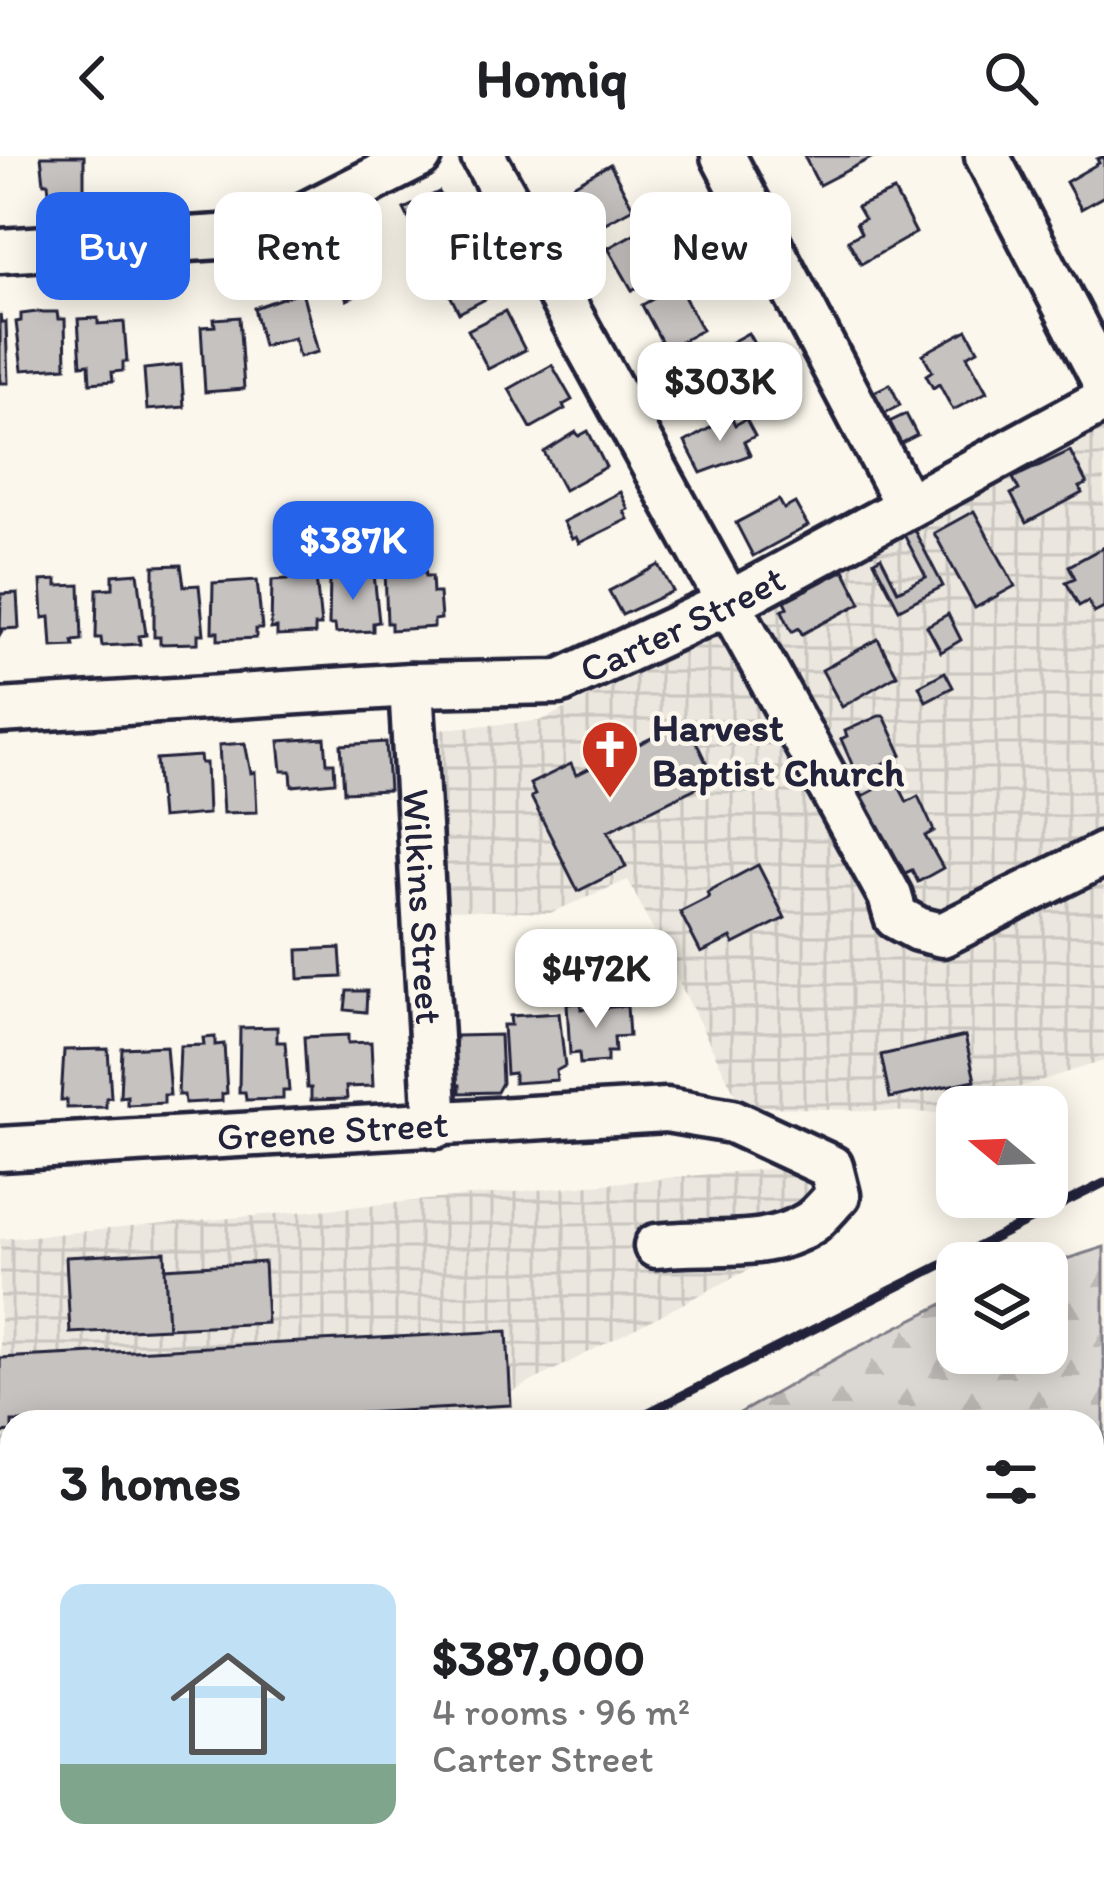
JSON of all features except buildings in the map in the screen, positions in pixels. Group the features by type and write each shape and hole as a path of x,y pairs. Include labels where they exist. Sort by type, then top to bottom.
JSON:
{"street":[{"path":"0,251 267,234 420,156"},
{"path":"483,156 890,896 896,916 941,935 1104,854"},
{"path":"723,156 908,506"},
{"path":"987,156 1104,381"},
{"name":"Carter Street","path":"0,710 411,685 559,682 729,603 1104,400"},
{"name":"Wilkins Street","path":"411,685 436,1126"},
{"name":"Greene Street","path":"0,1149 666,1110 732,1120 831,1167 838,1196 809,1224 749,1244 690,1241 656,1246"}],"shaded area":[{"path":"1104,429 1104,1061 1023,1086 936,1086 936,1113 741,1106 628,880 550,913 438,909 427,730 540,721 705,642"},
{"path":"798,1166 828,1229 476,1410 0,1410 0,1239"}],"green space":[{"path":"1104,1247 1104,1410 745,1410 936,1308 936,1374 1068,1374 1068,1258"}],"railway":[{"path":"653,1410 1104,1183"}],"place":[{"name":"Harvest Baptist Church","path":"610,800"}]}
